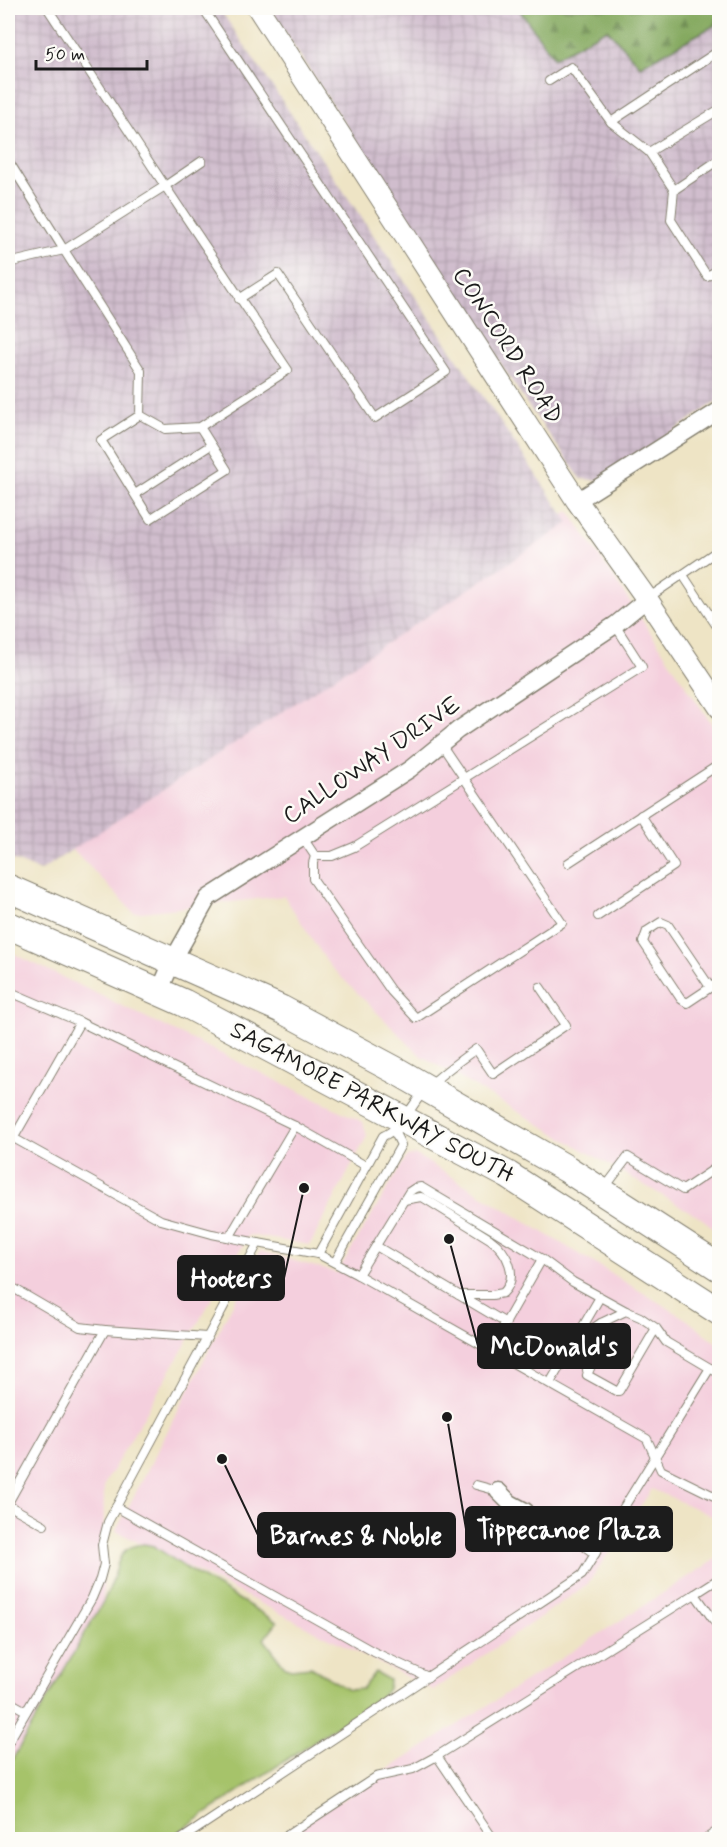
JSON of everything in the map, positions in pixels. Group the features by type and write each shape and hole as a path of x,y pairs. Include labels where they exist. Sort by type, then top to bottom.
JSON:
{"main road":[{"name":"SAGAMORE PARKWAY SOUTH","path":"8,888 281,1009 567,1169 720,1268"},
{"name":"SAGAMORE PARKWAY SOUTH","path":"8,925 184,1003 398,1125 508,1175 720,1312"}],"street":[{"name":"CONCORD ROAD","path":"258,8 577,501 647,599 720,708"},
{"path":"577,501 720,410"},
{"name":"CALLOWAY DRIVE","path":"159,992 173,960 208,898 410,769 458,730 615,625 647,599"},
{"path":"498,1491 510,1503 525,1511"}],"lane":[{"path":"203,8 446,372 375,418 278,274 239,299"},
{"path":"48,9 288,370 200,427 165,429 140,415"},
{"path":"611,122 720,50"},
{"path":"549,81 571,67 611,122 649,152 674,190 671,220 707,276 720,269"},
{"path":"649,152 720,109"},
{"path":"674,190 720,159"},
{"path":"8,160 141,371 140,415"},
{"path":"8,263 64,249 202,161"},
{"path":"140,415 101,440 150,519 226,470 200,427"},
{"path":"135,494 211,445"},
{"path":"647,599 720,549"},
{"path":"683,575 720,631"},
{"path":"315,856 332,856 354,848 642,667 615,625"},
{"path":"303,837 315,856 313,879 391,991 416,1018 562,923 441,744"},
{"path":"568,863 719,766"},
{"path":"598,916 674,866 641,815"},
{"path":"710,987 668,925 661,921 647,931 643,942 681,999 687,1003 720,981"},
{"path":"318,1254 382,1136 398,1125 426,1089 443,1073 476,1049 493,1074 566,1025 540,987"},
{"path":"8,991 80,1022 295,1126 366,1166"},
{"path":"80,1022 10,1137 161,1220 212,1234 318,1254 335,1262 647,1439 661,1470 720,1499"},
{"path":"335,1262 401,1145 398,1125"},
{"path":"230,1236 295,1126"},
{"path":"602,1191 628,1157 683,1190 720,1165"},
{"path":"358,1275 404,1200 415,1188 421,1187 542,1259 573,1282 640,1317 656,1328 666,1342 720,1374"},
{"path":"404,1200 424,1198 490,1239 507,1257 511,1281 503,1293 492,1296 459,1295"},
{"path":"8,1743 96,1589 104,1564 102,1545 108,1522 258,1243"},
{"path":"376,1246 506,1323"},
{"path":"490,1350 542,1259"},
{"path":"8,1285 80,1328 207,1337"},
{"path":"549,1383 600,1297"},
{"path":"626,1311 601,1323 597,1353 587,1373 596,1380 619,1391 656,1328"},
{"path":"44,1526 8,1504 105,1330"},
{"path":"180,1839 582,1575 710,1368"},
{"path":"476,1485 498,1491"},
{"path":"116,1507 374,1653 428,1677"},
{"path":"525,1511 560,1529 595,1554"},
{"path":"280,1839 376,1777 413,1769 437,1756 720,1578"},
{"path":"695,1594 720,1629"},
{"path":"8,1701 26,1711"},
{"path":"437,1756 494,1839"},
{"path":"704,1839 720,1829"}],"shaded area":[{"path":"8,8 219,8 569,523 40,871 8,858"},
{"path":"269,8 518,8 554,58 607,29 640,66 719,23 719,400 633,459 597,480 581,479 527,404"},
{"path":"569,511 719,735 719,1232 701,1218 420,1055 329,965 284,896 134,913 65,841"},
{"path":"8,951 363,1122 367,1136 310,1245 249,1235 104,1485 103,1616 8,1779"},
{"path":"416,1155 686,1319 719,1345 719,1519 652,1489 587,1585 433,1690 116,1531 260,1251 337,1273 407,1156"},
{"path":"719,1557 719,1839 280,1839"}],"green space":[{"path":"518,8 719,8 719,23 640,66 607,29 554,58"},
{"path":"144,1544 154,1546 189,1570 277,1622 264,1639 285,1667 291,1669 311,1667 349,1690 362,1689 375,1672 389,1680 388,1689 383,1695 168,1839 8,1839 8,1767 104,1600 121,1556 129,1548"}],"place":[{"name":"Hooters","path":"304,1188"},
{"name":"McDonald's","path":"449,1239"},
{"name":"Tippecanoe Plaza","path":"447,1417"},
{"name":"Barnes & Noble","path":"222,1459"}]}
